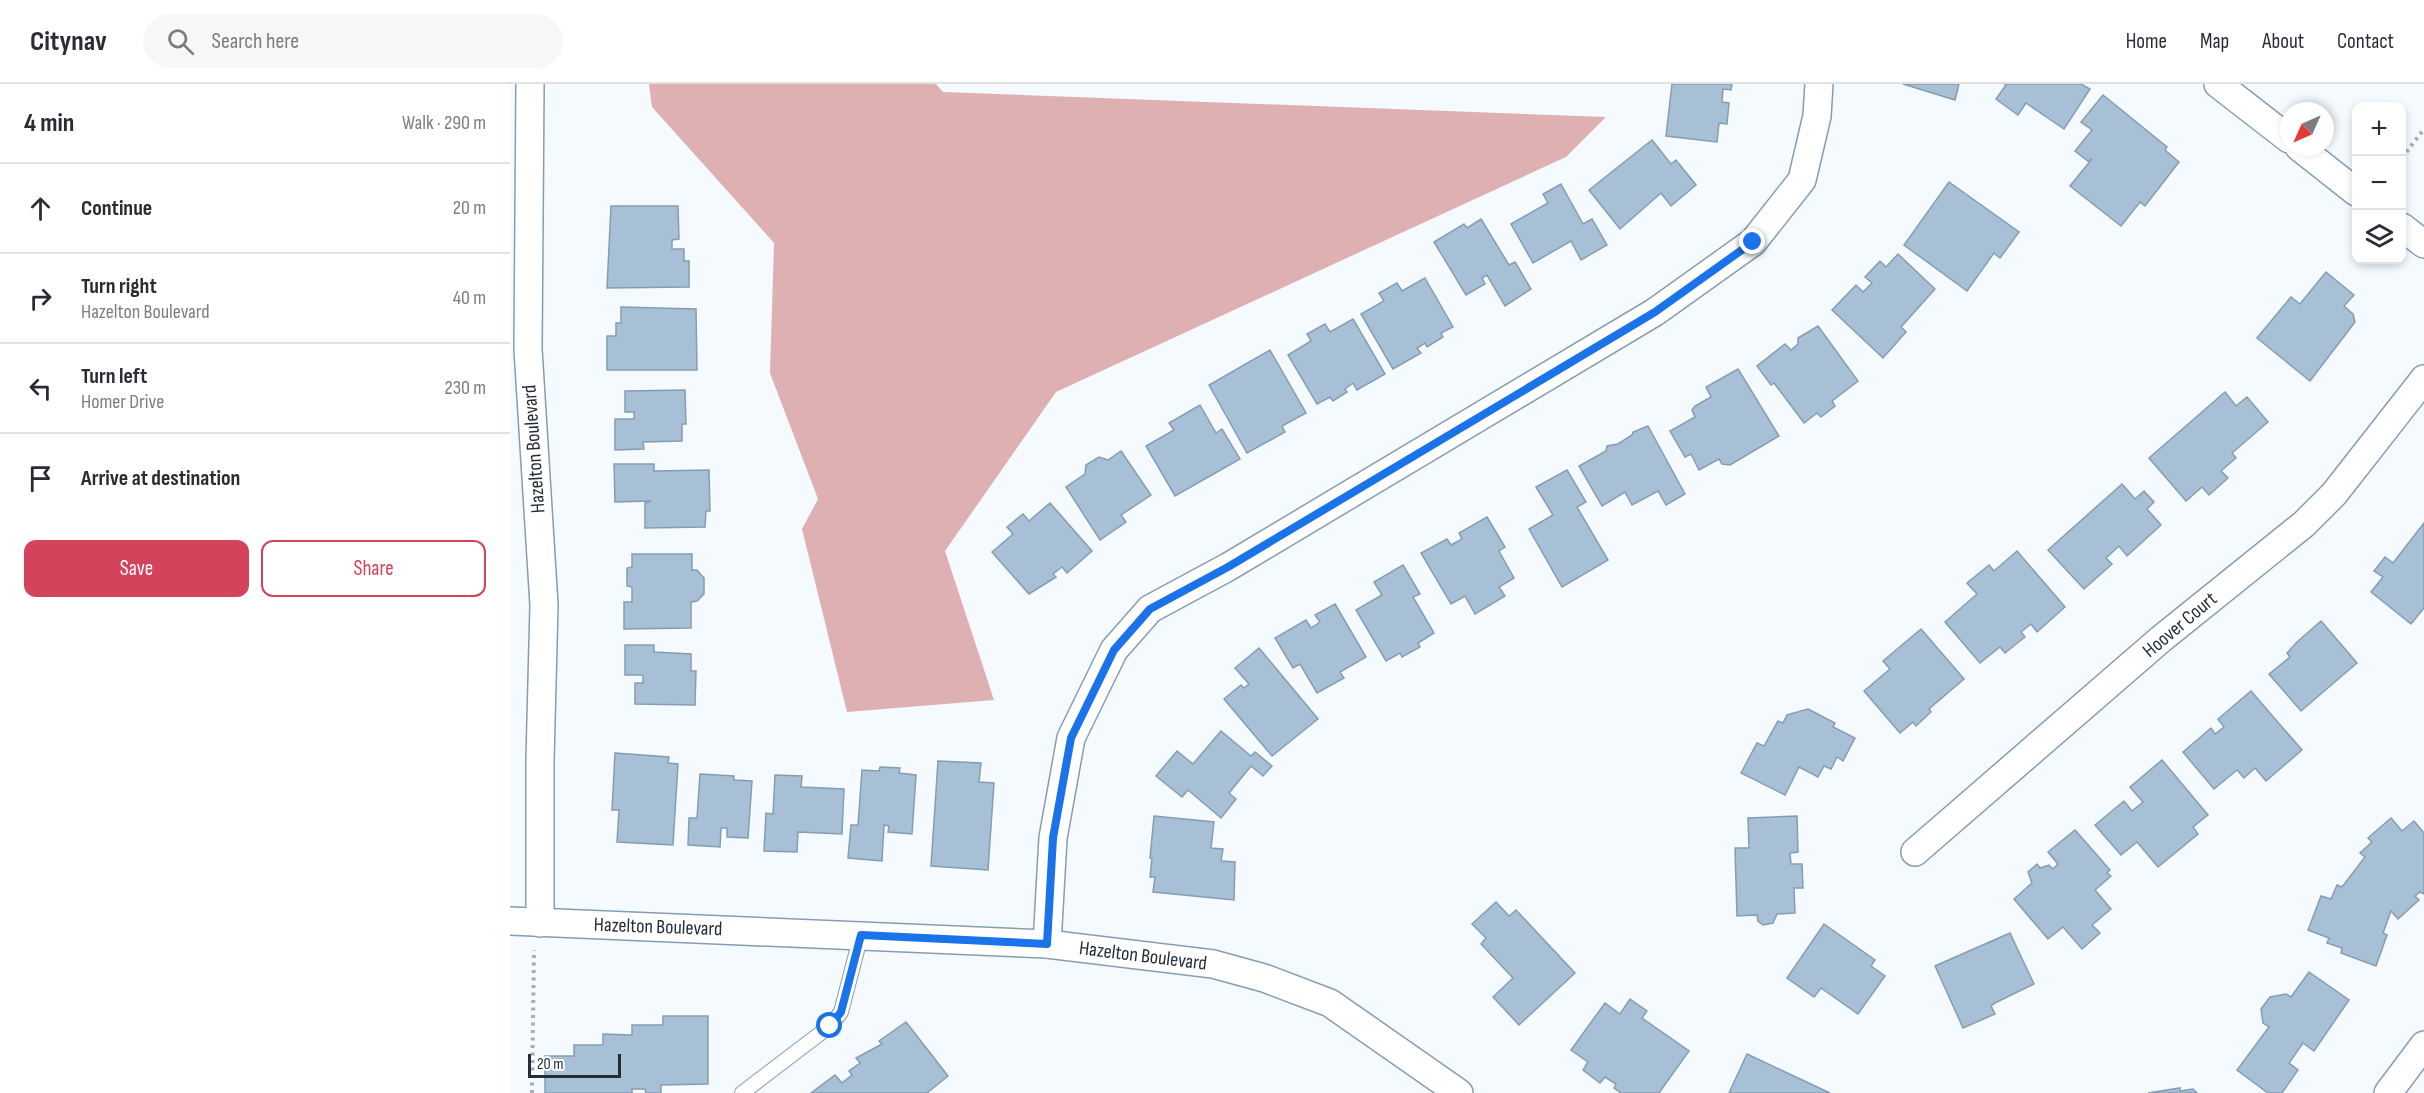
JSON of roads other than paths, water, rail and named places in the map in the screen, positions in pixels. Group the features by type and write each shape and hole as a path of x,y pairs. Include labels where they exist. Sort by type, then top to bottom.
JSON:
{"street":[{"name":"Hazelton Boulevard","path":"530,84 528,349 544,605 540,760 528,922 1047,944 1213,964 1264,978 1330,1003 1459,1093"},
{"path":"1047,944 1053,838 1071,738 1114,650 1150,609 1228,567 1655,312 1753,242 1802,180 1817,116 1819,84"},
{"path":"2218,84 2280,132"},
{"path":"2310,156 2352,189"},
{"path":"2406,230 2424,244"},
{"name":"Hoover Court","path":"1915,852 2161,639 2304,524 2334,494 2424,379"},
{"path":"2388,1093 2424,1044"}],"lane":[{"path":"742,1093 830,1026 841,1012 861,935"}]}
